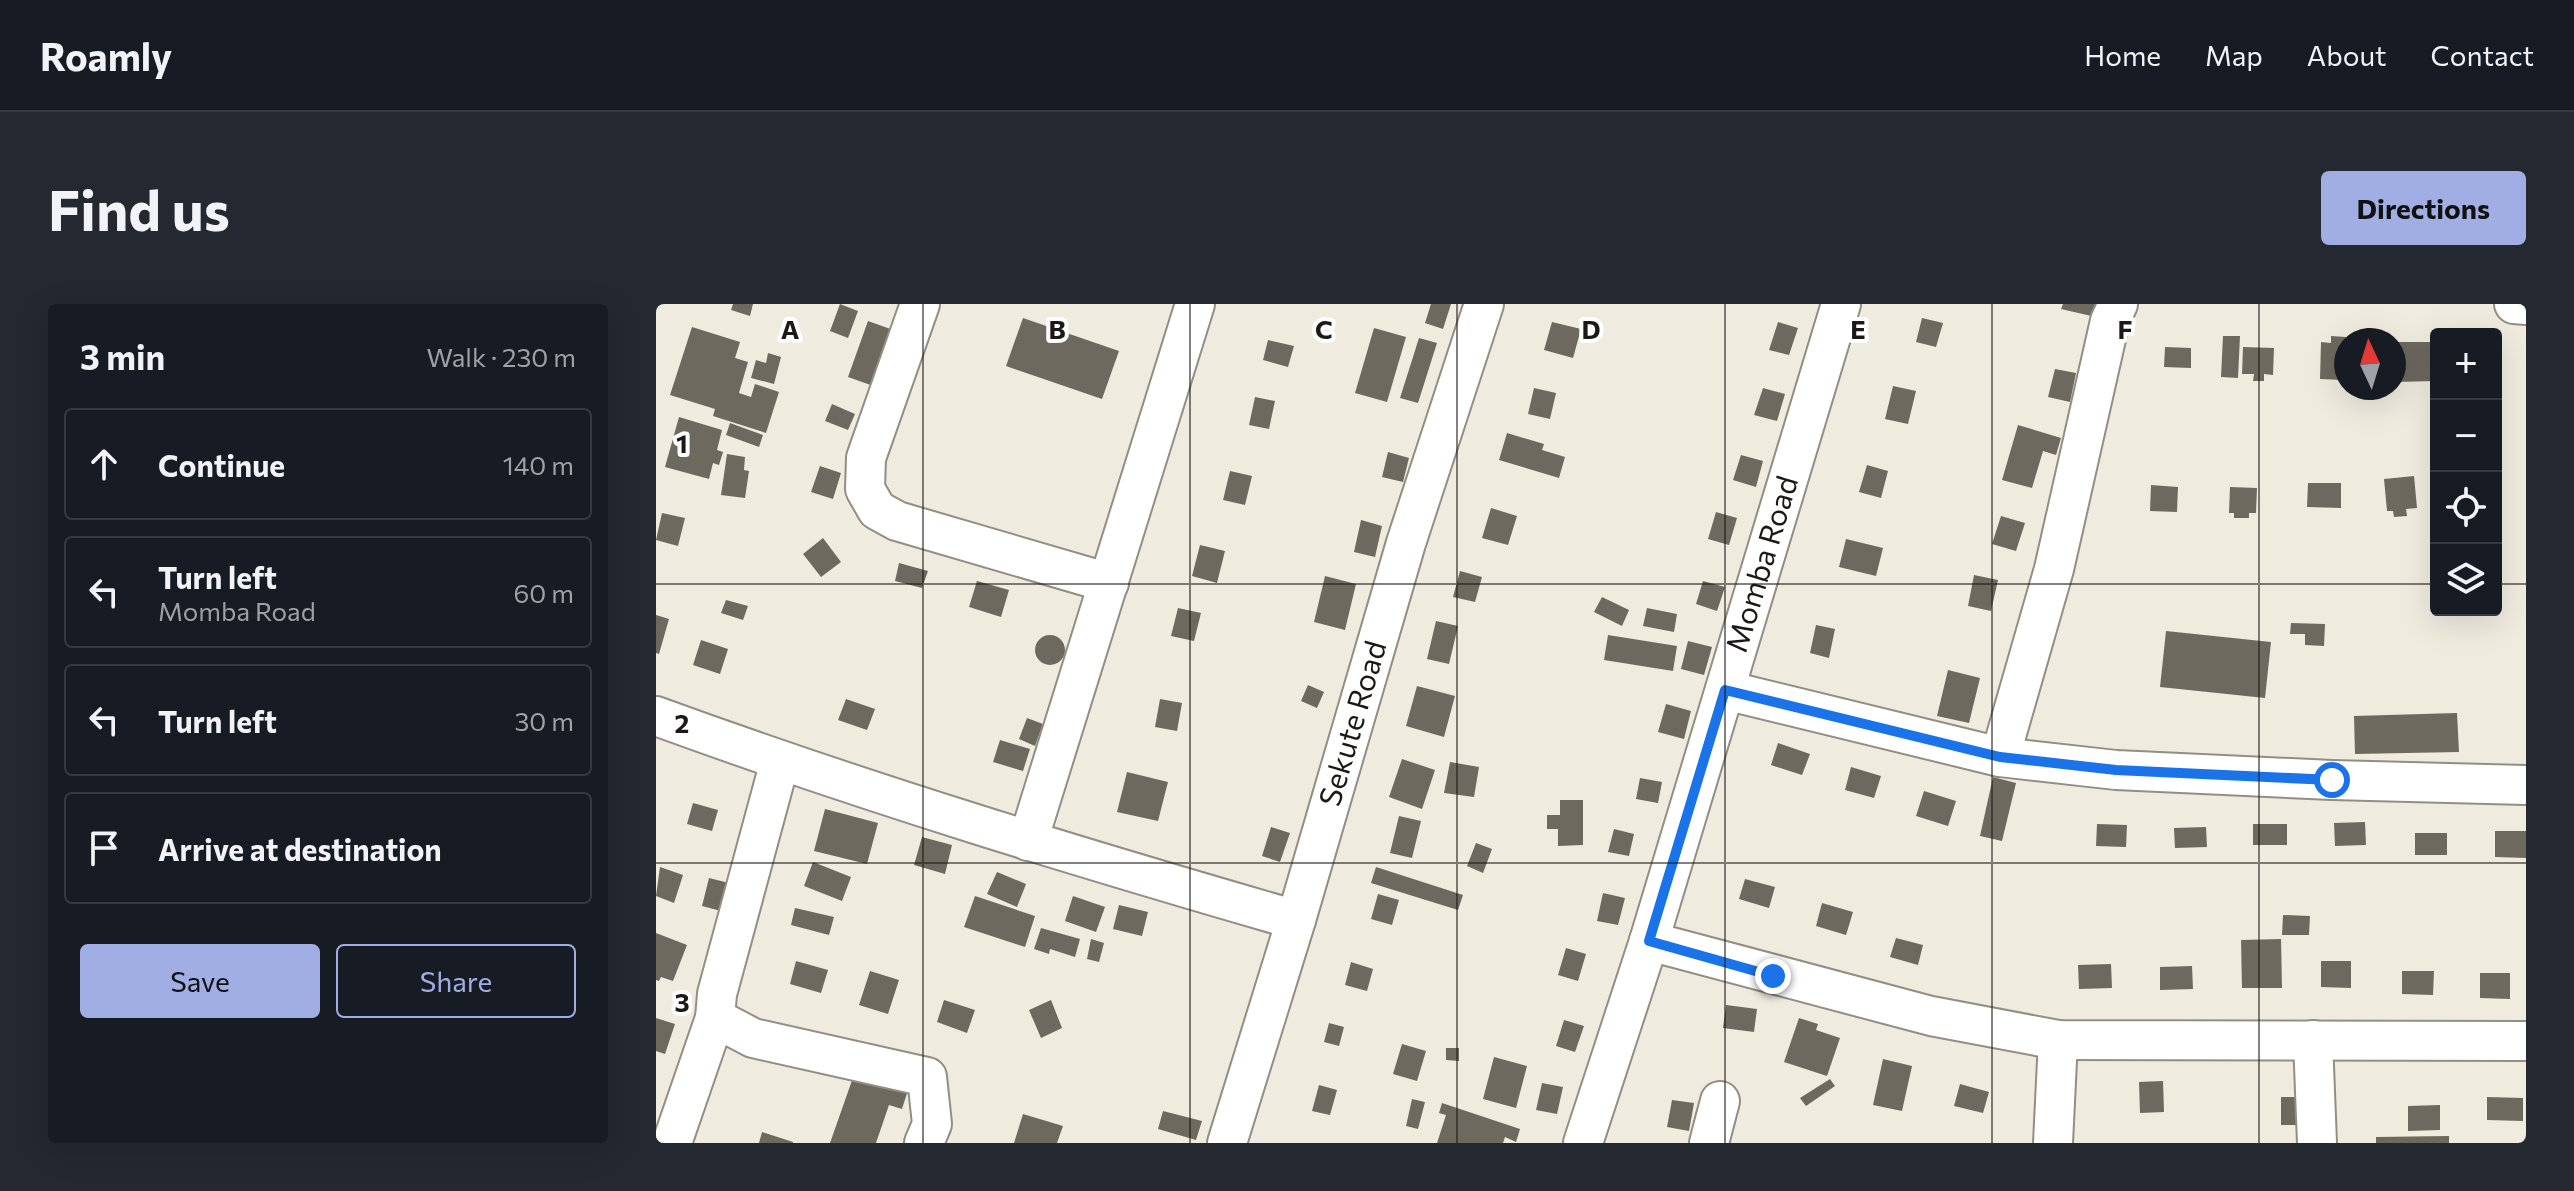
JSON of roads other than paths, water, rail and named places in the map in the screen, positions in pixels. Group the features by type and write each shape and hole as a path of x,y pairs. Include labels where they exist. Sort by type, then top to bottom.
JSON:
{"street":[{"path":"920,304 866,458 865,489 877,510 897,521 1109,583"},
{"path":"1028,841 1195,304"},
{"name":"Sekute Road","path":"1227,1143 1406,543 1484,304"},
{"name":"Momba Road","path":"1583,1143 1649,941 1841,304"},
{"path":"2000,757 2054,569 2110,321 2118,304"},
{"path":"2514,304 2526,305"},
{"path":"1725,690 2000,757 2116,770 2526,785"},
{"path":"656,716 780,761 1028,841 1296,920"},
{"path":"672,1143 715,1018 717,994 780,761"},
{"path":"1649,941 1931,1016 2058,1040 2526,1041"},
{"path":"715,1018 753,1038 927,1077 932,1124 924,1143"},
{"path":"2053,1143 2058,1040"},
{"path":"2313,1040 2317,1143"},
{"path":"1709,1143 1720,1101"}]}
